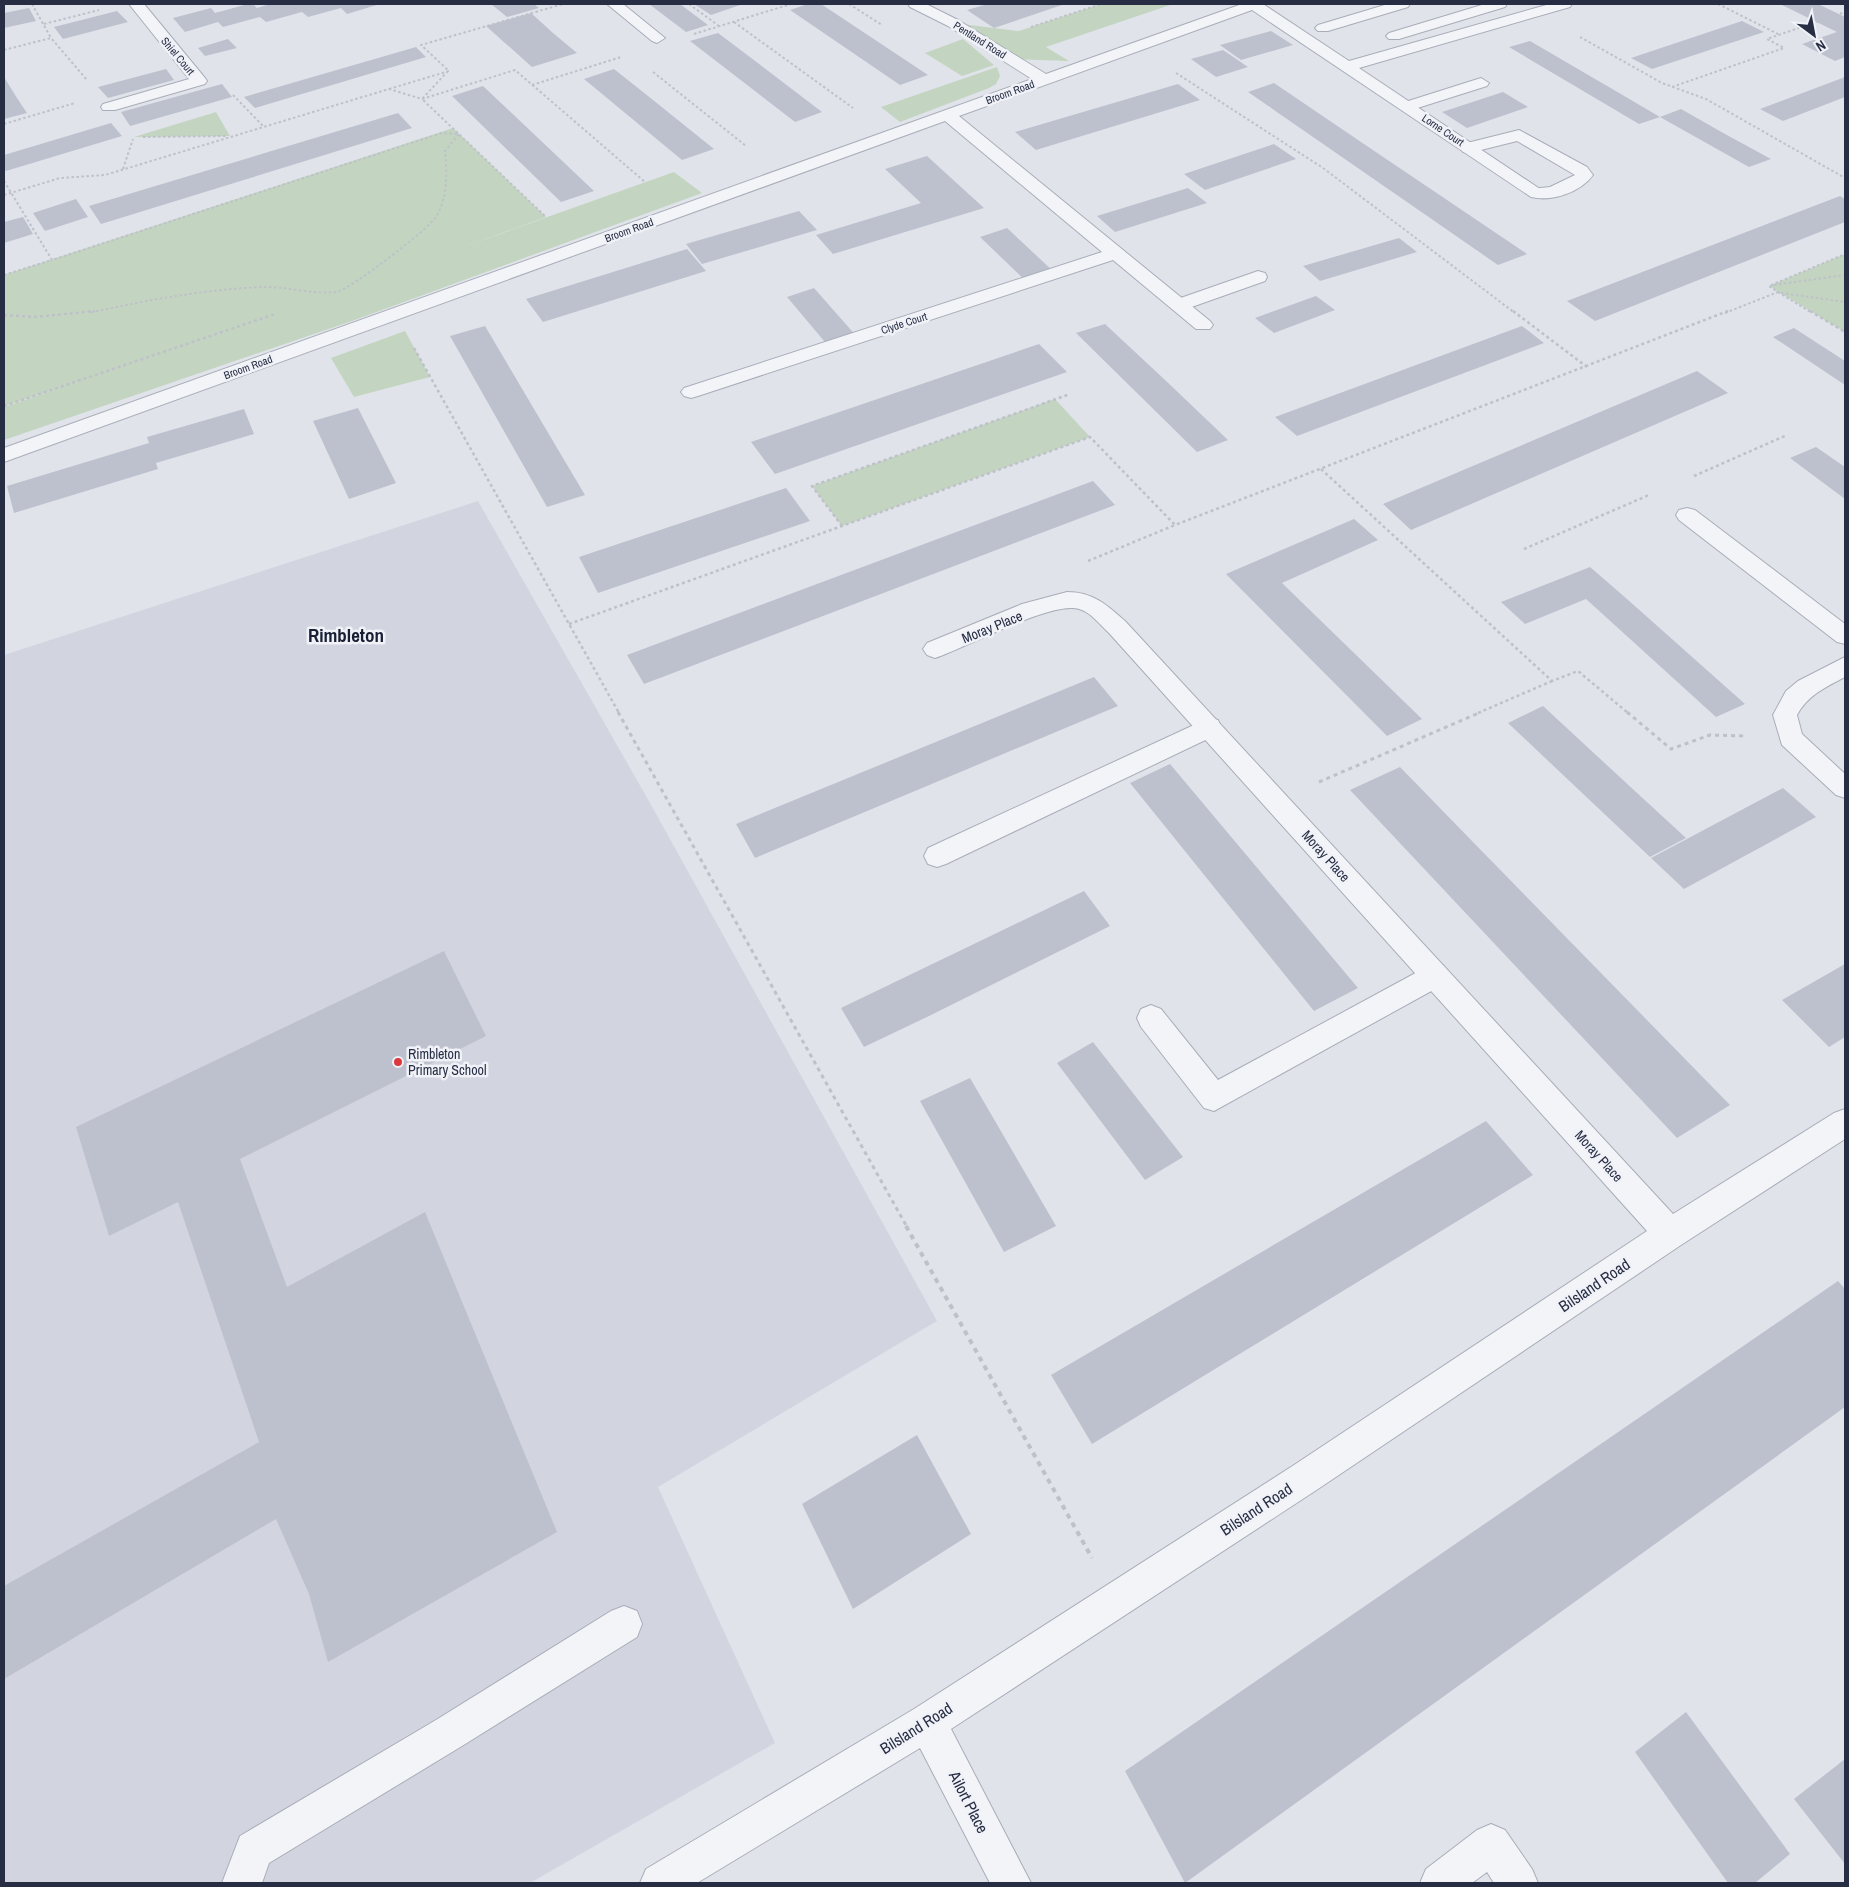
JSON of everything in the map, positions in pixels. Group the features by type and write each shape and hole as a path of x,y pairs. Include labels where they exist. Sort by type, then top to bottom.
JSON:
{"street":[{"name":"Shiel Court","path":"109,107 199,81 136,4"},
{"path":"614,4 657,38"},
{"name":"Pentland Road","path":"915,4 953,23 1044,80"},
{"name":"Broom Road","path":"4,455 1254,4"},
{"name":"Lorne Court","path":"1254,4 1408,106 1469,148 1537,193 1546,194 1580,181 1584,175 1574,166 1519,135 1469,148"},
{"path":"1323,28 1403,4"},
{"path":"1394,36 1500,4"},
{"path":"1348,66 1565,4"},
{"path":"1444,8 1458,16"},
{"path":"1408,106 1482,83"},
{"path":"947,115 1203,325"},
{"name":"Clyde Court","path":"691,392 1116,253"},
{"path":"1179,305 1258,277"},
{"path":"1687,516 1845,636"},
{"name":"Moray Place","path":"935,649 1050,603 1079,600 1093,606 1117,627 1209,727 1670,1234"},
{"path":"1845,666 1806,687 1795,697 1786,715 1791,738 1816,764 1845,788"},
{"path":"936,856 1209,727"},
{"path":"1151,1018 1214,1098 1434,975"},
{"name":"Bilsland Road","path":"660,1883 927,1722 1306,1477 1670,1234 1845,1123"},
{"path":"242,1883 254,1850 449,1733 624,1624"},
{"name":"Ailort Place","path":"927,1722 1011,1883"},
{"path":"1440,1883 1491,1844 1518,1883"}],"path":[{"path":"32,4 51,38"},
{"path":"449,71 421,45 563,4"},
{"path":"688,4 720,26"},
{"path":"1028,28 1101,4"},
{"path":"1718,4 1778,35"},
{"path":"44,24 106,8"},
{"path":"1536,12 1672,87 1706,99 1845,178"},
{"path":"1672,87 1784,48 1766,39 1845,12"},
{"path":"734,22 858,111"},
{"path":"1153,41 1177,57 1160,63 1323,168 1588,367"},
{"path":"646,66 746,147"},
{"path":"422,99 515,70 645,182"},
{"path":"4,195 60,178 104,175 449,71"},
{"path":"422,99 449,71"},
{"path":"389,89 422,99 546,217"},
{"path":"4,124 81,102"},
{"path":"4,275 442,133 459,134"},
{"path":"4,316 35,317 88,313 162,297 216,290 264,287 338,292 376,269 436,218 448,180 446,151 459,134"},
{"path":"134,137 230,136"},
{"path":"4,181 52,260"},
{"path":"1769,286 1845,254"},
{"path":"1769,286 1845,274"},
{"path":"1769,286 1845,332"},
{"path":"1079,600 1086,562 1321,468 1588,367 1778,292 1845,302"},
{"path":"395,314 1115,1600"},
{"path":"842,526 812,486 1070,394"},
{"path":"569,624 1090,437 1175,525"},
{"path":"1321,468 1552,681"},
{"path":"1276,801 1578,671 1671,750 1710,735 1791,738"}],"shaded area":[{"name":"Rimbleton Primary School","path":"478,501 650,803 937,1321 658,1487 775,1743 530,1883 4,1883 4,655"}],"green space":[{"path":"1101,4 1173,4 1046,47 1069,61 1011,59 953,23 1019,31"},
{"path":"963,39 994,65 962,76 925,53"},
{"path":"997,67 1000,76 996,84 989,88 900,122 881,107"},
{"path":"216,112 230,136 134,137"},
{"path":"453,128 546,217 469,245 674,172 702,193 352,321 4,440 4,407 66,386 4,406 4,275"},
{"path":"1845,254 1845,332 1769,286"},
{"path":"405,331 430,377 354,397 331,358"},
{"path":"1055,399 1090,437 842,526 812,486"}],"building":[{"path":"253,4 257,8 270,4 380,4 347,14 341,8 308,17 302,12 266,22 260,17 223,27 218,22 185,32 173,18 211,8 215,13"},
{"path":"491,4 534,4 539,8 507,17"},
{"path":"649,4 680,4 708,25 686,32"},
{"path":"694,4 743,4 711,15"},
{"path":"808,4 821,4 928,75 900,85 790,10"},
{"path":"988,4 1065,4 994,28 967,10"},
{"path":"1780,4 1818,4 1845,17 1845,57 1835,61 1802,44 1837,32"},
{"path":"29,8 36,21 4,28 4,13"},
{"path":"117,11 128,22 63,39 54,27"},
{"path":"531,13 577,53 532,67 486,26"},
{"path":"1742,21 1764,32 1652,69 1631,58"},
{"path":"1271,31 1293,45 1241,60 1220,45"},
{"path":"718,33 822,112 795,122 690,41"},
{"path":"228,39 237,48 205,56 198,48"},
{"path":"1530,41 1660,117 1639,124 1509,47"},
{"path":"416,47 426,57 255,108 244,97"},
{"path":"1223,50 1248,67 1216,77 1191,59"},
{"path":"166,69 174,80 108,98 98,87"},
{"path":"614,69 714,149 682,160 584,79"},
{"path":"4,77 17,98 27,113 4,119"},
{"path":"1845,77 1845,97 1783,121 1760,109"},
{"path":"1274,83 1527,254 1498,265 1248,92"},
{"path":"222,84 232,97 130,126 121,112"},
{"path":"1178,84 1200,100 1036,150 1015,132"},
{"path":"483,86 594,191 561,202 452,96"},
{"path":"1503,92 1528,107 1467,128 1442,112"},
{"path":"1681,109 1771,159 1749,167 1660,117"},
{"path":"398,113 412,128 101,224 89,206"},
{"path":"111,123 122,136 6,171 4,168 4,155"},
{"path":"1274,144 1296,159 1205,190 1184,174"},
{"path":"927,156 984,208 833,254 816,235 921,203 885,169"},
{"path":"1188,188 1207,203 1115,232 1097,216"},
{"path":"1840,196 1845,199 1845,222 1595,321 1567,301"},
{"path":"76,199 88,217 45,231 33,213"},
{"path":"799,211 817,230 702,264 686,244"},
{"path":"23,217 33,234 4,243 4,222"},
{"path":"1007,228 1055,273 1027,282 980,237"},
{"path":"1399,238 1417,252 1320,281 1303,266"},
{"path":"687,249 706,271 543,322 526,299"},
{"path":"814,288 858,338 830,348 787,297"},
{"path":"1316,296 1335,310 1274,333 1255,318"},
{"path":"1105,324 1228,440 1197,452 1076,333"},
{"path":"485,326 585,495 547,507 450,336"},
{"path":"1522,326 1544,343 1297,436 1275,417"},
{"path":"1794,328 1845,361 1845,385 1773,337"},
{"path":"1039,344 1067,372 775,474 751,442"},
{"path":"1697,371 1728,393 1411,530 1383,504"},
{"path":"358,408 396,483 349,499 313,421"},
{"path":"244,409 254,434 156,463 158,469 14,513 7,486 149,443 147,437"},
{"path":"1816,447 1845,467 1845,499 1790,458"},
{"path":"1093,481 1115,505 644,684 627,655"},
{"path":"786,488 810,521 598,593 579,557"},
{"path":"1354,519 1378,540 1282,583 1422,719 1387,736 1226,574"},
{"path":"1590,567 1745,704 1716,717 1586,599 1525,624 1501,602"},
{"path":"1094,677 1118,706 755,858 736,824"},
{"path":"1543,706 1686,838 1650,857 1508,723"},
{"path":"1170,764 1358,988 1314,1011 1130,783"},
{"path":"1400,767 1730,1105 1677,1138 1350,790"},
{"path":"1783,788 1816,817 1684,889 1651,858"},
{"path":"1084,891 1110,926 929,1016 864,1047 841,1008"},
{"name":"Rimbleton Primary School","path":"444,951 486,1036 240,1159 287,1287 425,1212 557,1532 328,1662 309,1594 276,1519 4,1679 4,1586 259,1442 178,1202 109,1236 76,1127"},
{"path":"1845,964 1845,1037 1829,1047 1782,1000"},
{"path":"1093,1042 1183,1157 1145,1180 1057,1063"},
{"path":"970,1078 1056,1226 1004,1252 920,1101"},
{"path":"1486,1121 1533,1175 1092,1444 1051,1375"},
{"path":"1838,1281 1845,1289 1845,1407 1185,1883 1125,1771"},
{"path":"917,1435 971,1534 853,1609 802,1504"},
{"path":"1686,1712 1790,1854 1755,1883 1728,1883 1635,1752"},
{"path":"1845,1759 1845,1864 1794,1799"}],"place":[{"name":"Rimbleton Primary School","path":"398,1062"}],"district":[{"name":"Rimbleton","path":"346,635"}]}
